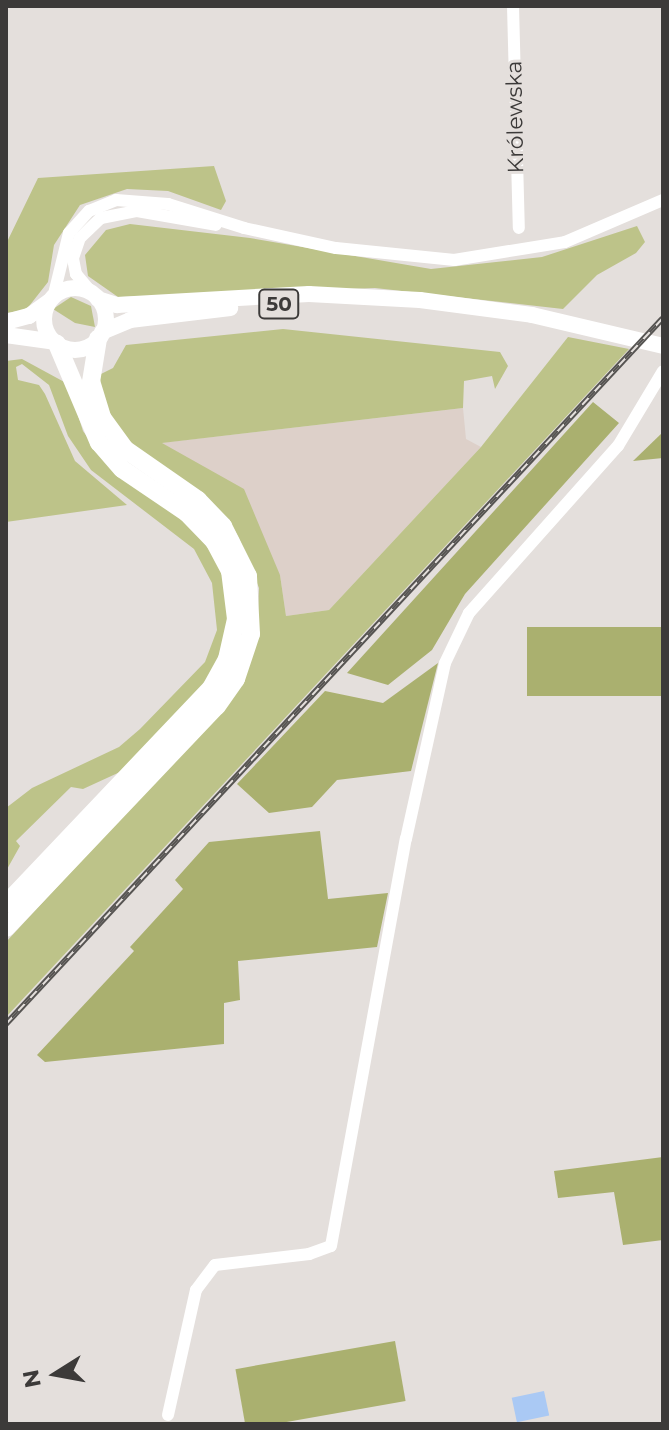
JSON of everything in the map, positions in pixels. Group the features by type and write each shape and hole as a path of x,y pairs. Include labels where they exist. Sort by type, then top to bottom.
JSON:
{"highway":[{"path":"6,928 217,706 241,669 251,634 248,576 223,526 198,500 125,449 102,417 91,382 100,336"},
{"path":"6,904 211,688 227,659 236,619 230,571 214,541 187,513 122,469 99,443 56,343"}],"main road":[{"name":"50","path":"6,322 29,316 51,299 75,288 135,305 309,294 513,311 663,346"},
{"path":"95,296 105,312 100,336"},
{"path":"51,299 44,323 56,343"},
{"name":"50","path":"6,335 79,349 130,320 201,310 391,299"}],"street":[{"name":"Królewska","path":"513,6 519,228"},
{"path":"95,296 76,274 73,258 86,231 106,216 137,211 422,259 496,256 565,242 663,200"},
{"path":"51,299 69,233 84,215 104,203 153,201 244,228"},
{"path":"168,1415 196,1290 215,1265 309,1254 331,1246 406,839 445,663 469,613 618,446 663,371"}],"shaded area":[{"path":"463,408 466,439 481,447 329,610 286,616 280,575 160,443"}],"green space":[{"path":"214,166 226,201 221,210 168,191 127,189 80,205 54,245 48,282 26,310 6,313 6,244 38,178"},
{"path":"130,224 250,238 431,269 542,257 637,226 645,242 636,253 597,275 563,309 375,288 118,297 88,276 85,255 106,230"},
{"path":"71,297 91,306 95,327 75,323 53,309"},
{"path":"283,329 500,352 508,366 495,389 492,376 464,381 463,408 162,443 244,489 280,575 286,616 329,610 481,447 568,337 629,349 6,1017 6,942 226,705 257,639 259,588 230,522 133,447 114,426 97,376 113,368 126,345"},
{"path":"22,359 68,384 83,431 98,452 188,521 224,570 230,614 215,673 120,772 83,789 71,787 16,841 20,846 6,871 6,808 32,788 119,747 205,662 217,630 212,583 194,549 91,470 68,436 49,385 22,364 16,367 18,380 39,385 75,461 127,505 6,522 6,361"},
{"path":"593,402 619,423 465,594 432,650 388,685 347,673"},
{"path":"663,432 663,458 633,461"},
{"path":"527,627 663,627 663,696 527,696"},
{"path":"438,663 411,771 337,780 312,807 269,813 237,784 325,691 383,703"},
{"path":"320,831 328,899 388,893 377,947 238,961 240,1000 224,1003 224,1044 45,1062 37,1055 134,951 130,947 183,889 175,880 209,842"},
{"path":"663,1157 663,1240 623,1245 614,1192 558,1198 554,1171"},
{"path":"395,1341 406,1401 276,1424 245,1424 235,1369"}],"water":[{"path":"544,1391 549,1415 517,1422 512,1398"}],"railway":[{"path":"6,1024 663,318"}]}
